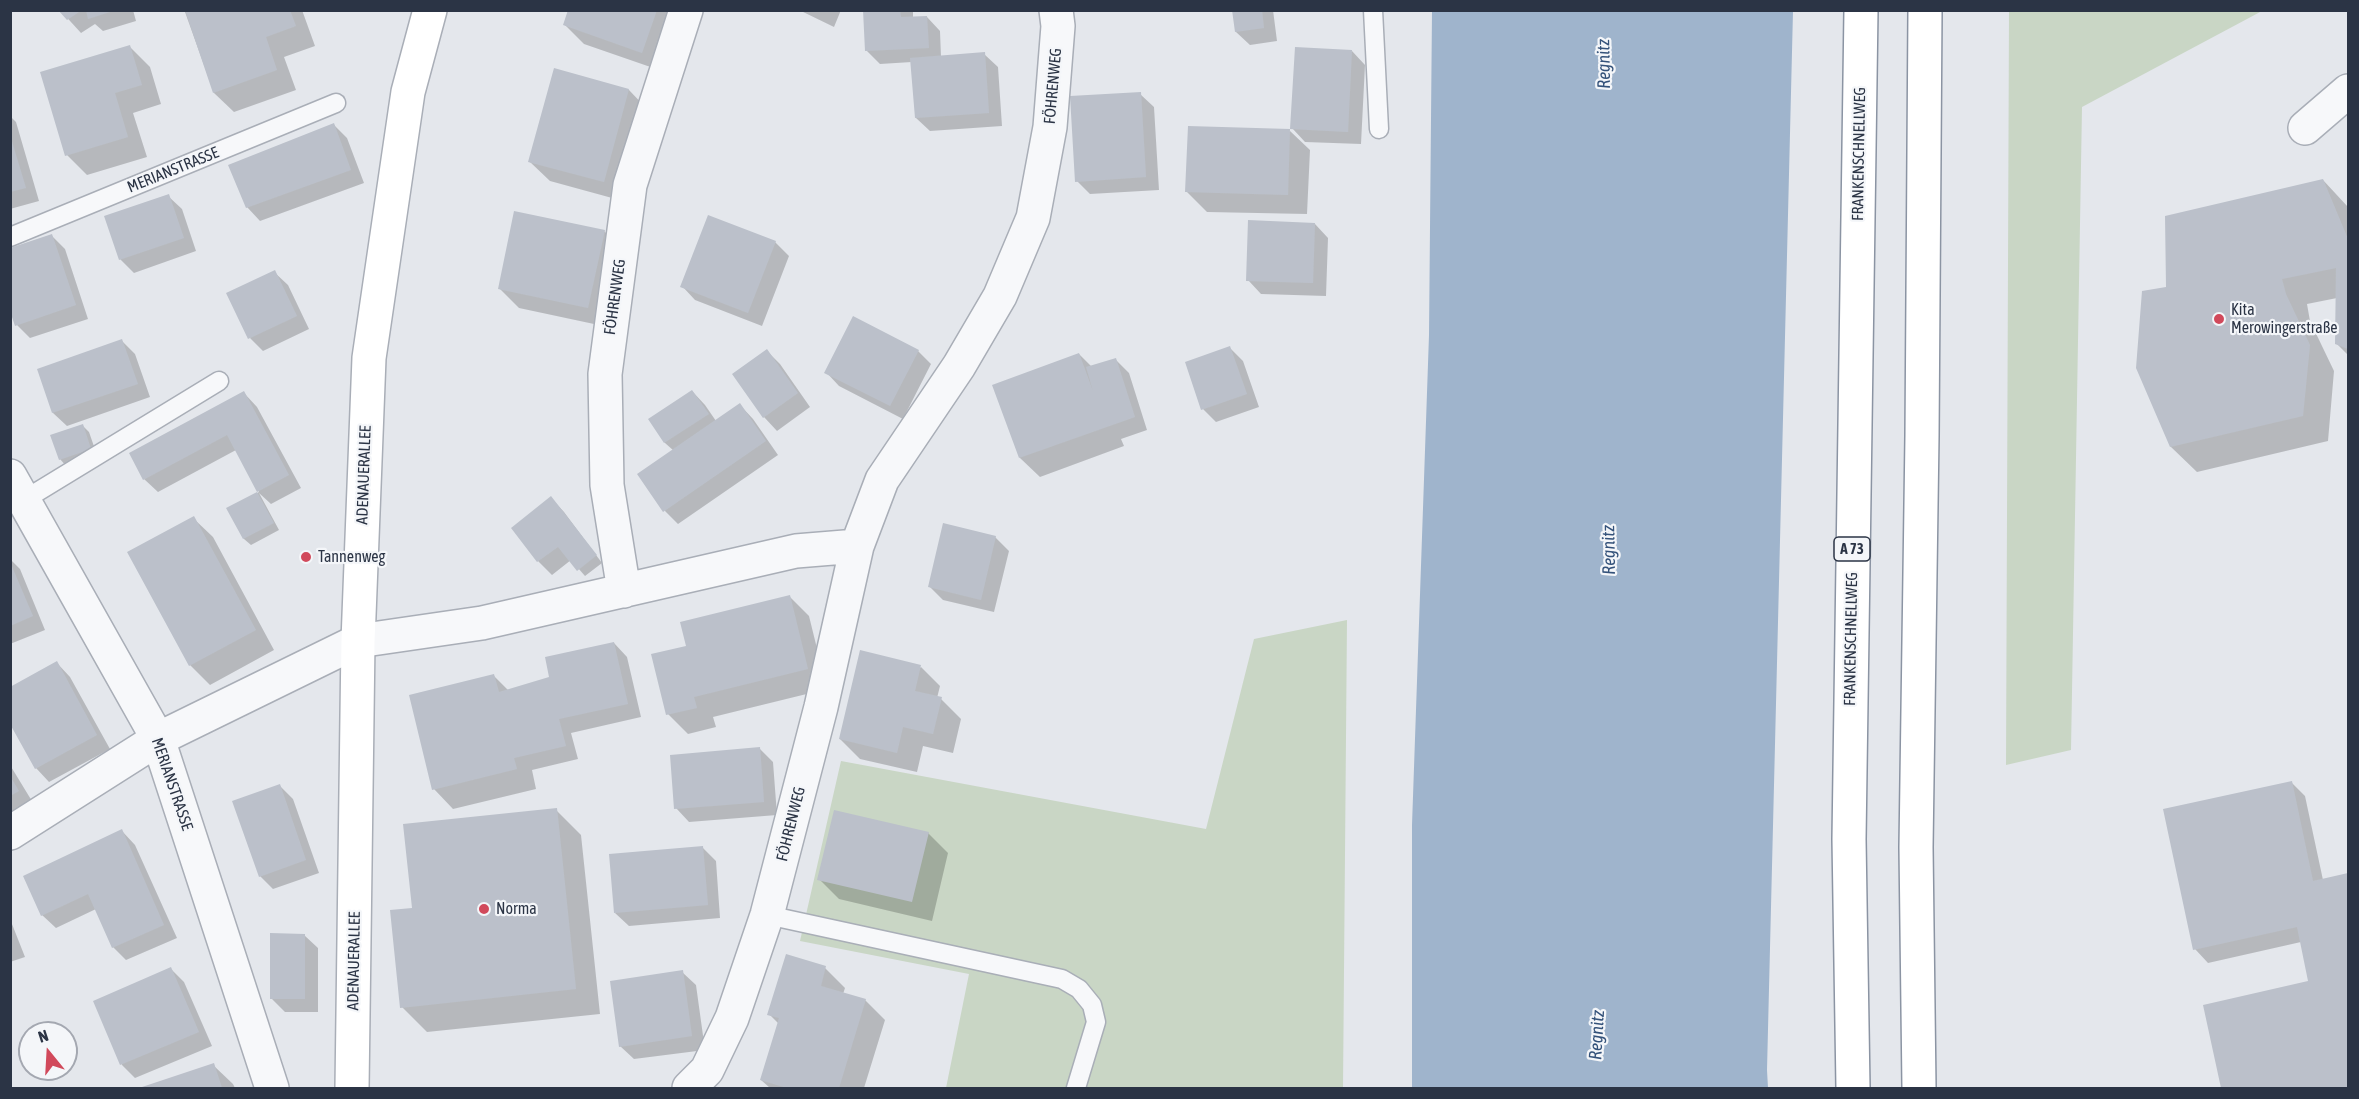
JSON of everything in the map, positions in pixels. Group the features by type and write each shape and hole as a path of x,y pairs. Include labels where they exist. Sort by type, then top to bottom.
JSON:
{"main road":[{"name":"ADENAUERALLEE","path":"352,1089 358,641 369,358 408,92 430,10"},
{"name":"FRANKENSCHNELLWEG","path":"1853,1089 1849,839 1861,10"},
{"path":"1919,1089 1916,847 1925,10"}],"street":[{"name":"FÖHRENWEG","path":"624,591 607,485 605,375 630,185 686,10"},
{"name":"FÖHRENWEG","path":"689,1089 707,1070 732,1018 767,915 820,707 857,546 882,480 959,366 994,306 1033,218 1050,127 1058,26 1056,10"},
{"path":"2305,128 2349,91"},
{"name":"MERIANSTRASSE","path":"17,488 158,739 272,1089"},
{"path":"10,833 158,739 358,641 482,623 796,551 857,546"}],"lane":[{"path":"1373,10 1379,129"},
{"name":"MERIANSTRASSE","path":"10,237 336,103"},
{"name":"MERIANSTRASSE","path":"17,488 219,381"},
{"path":"767,915 1062,979 1078,989 1092,1005 1096,1022 1076,1089"}],"green space":[{"path":"2009,11 2262,11 2082,107 2071,750 2006,765"},
{"path":"1347,620 1343,1088 946,1088 969,974 800,941 841,761 1206,829 1254,639"}],"water":[{"name":"Regnitz","path":"1432,11 1793,11 1768,1088 1412,1088 1412,825 1429,335"}],"building":[{"path":"58,10 82,10 67,20"},
{"path":"86,10 113,10 113,11 88,19"},
{"path":"185,10 290,10 296,26 266,37 277,70 213,93"},
{"path":"568,10 657,10 642,53 563,25"},
{"path":"863,10 900,10 901,17 927,16 929,48 865,51"},
{"path":"1232,10 1262,10 1264,28 1235,32"},
{"path":"130,45 142,85 115,93 128,137 65,156 40,72"},
{"path":"1295,47 1352,50 1348,132 1290,129"},
{"path":"985,52 989,113 915,118 910,58"},
{"path":"554,68 629,89 604,182 528,162"},
{"path":"1141,92 1146,177 1075,182 1070,96"},
{"path":"334,123 351,170 246,208 228,165"},
{"path":"1188,126 1290,129 1288,195 1185,192"},
{"path":"10,135 26,188 10,192"},
{"name":"Kita Merowingerstraße","path":"2323,179 2348,239 2348,349 2335,344 2336,268 2282,279 2286,294 2310,345 2303,416 2170,447 2136,368 2142,291 2166,287 2165,216"},
{"path":"169,194 184,238 119,260 104,216"},
{"path":"514,211 605,230 588,308 498,289"},
{"path":"708,215 776,241 748,313 680,287"},
{"path":"1248,220 1315,223 1313,283 1246,281"},
{"path":"52,234 76,305 15,326 10,311 10,248"},
{"path":"275,270 297,316 248,339 226,293"},
{"path":"853,316 919,350 890,406 824,373"},
{"path":"122,339 138,384 52,413 37,369"},
{"path":"1230,346 1247,394 1201,410 1185,362"},
{"path":"767,349 798,393 763,418 732,374"},
{"path":"1079,353 1093,391 1086,367 1116,358 1135,417 1019,458 992,385"},
{"path":"692,390 709,414 664,443 648,419"},
{"path":"244,391 289,475 257,492 227,435 143,480 129,453"},
{"path":"740,403 766,441 663,512 637,474"},
{"path":"83,424 91,449 59,460 50,435"},
{"path":"257,492 274,523 243,539 226,508"},
{"path":"551,496 597,555 577,571 558,547 537,562 511,528"},
{"path":"194,516 256,630 189,666 127,552"},
{"path":"943,523 996,536 981,600 928,587"},
{"path":"10,562 33,616 10,626"},
{"path":"790,595 808,669 694,697 697,708 666,715 651,654 686,646 680,622"},
{"path":"614,642 628,704 559,719 566,746 514,758 517,769 432,790 409,695 494,674 499,692 549,677 545,657"},
{"path":"860,650 921,665 915,691 942,697 933,734 903,727 897,753 839,739"},
{"path":"57,661 97,735 35,769 10,724 10,687"},
{"path":"760,747 764,802 674,809 670,755"},
{"path":"10,776 19,791 10,796"},
{"path":"2292,781 2313,881 2348,873 2348,1088 2221,1088 2203,1005 2308,981 2297,927 2193,950 2163,809"},
{"path":"280,784 306,860 259,877 232,801"},
{"name":"Norma","path":"557,808 576,989 400,1008 390,910 412,908 403,824"},
{"path":"834,810 929,832 912,902 817,880"},
{"path":"122,829 164,925 112,948 88,894 41,916 23,876"},
{"path":"703,846 708,905 614,913 609,854"},
{"path":"270,933 305,934 305,999 270,999"},
{"path":"786,954 826,966 821,986 866,999 839,1088 787,1088 760,1080 779,1018 767,1015"},
{"path":"171,967 199,1032 120,1065 93,1001"},
{"path":"683,970 692,1036 619,1047 610,981"},
{"path":"214,1063 222,1088 139,1088"}],"place":[{"name":"Kita Merowingerstraße","path":"2219,319"},
{"name":"Tannenweg","path":"306,557"},
{"name":"Norma","path":"484,909"}]}
